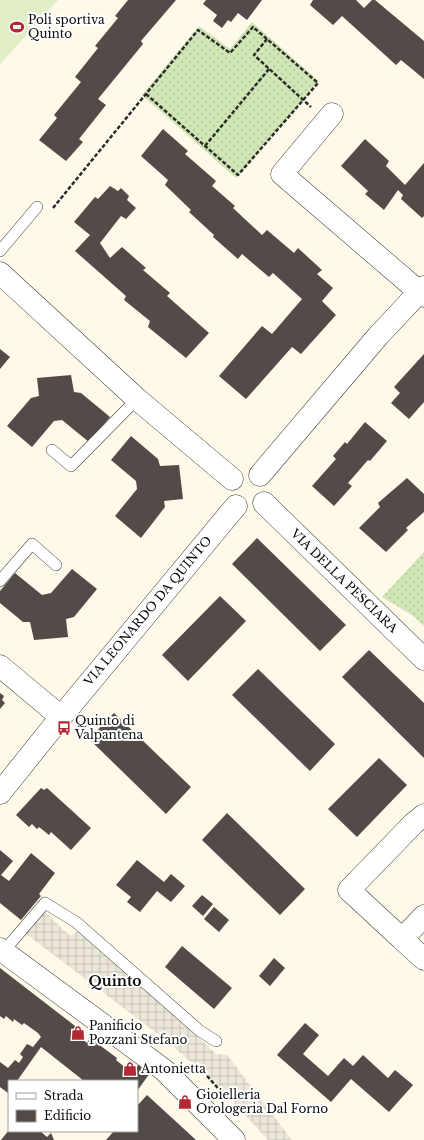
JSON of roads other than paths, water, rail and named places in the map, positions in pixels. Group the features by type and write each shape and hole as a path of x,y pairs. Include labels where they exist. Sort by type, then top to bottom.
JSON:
{"street":[{"path":"260,475 378,336 422,291 282,174 329,117"},
{"path":"0,273 137,399 232,479"},
{"path":"249,471 260,475 267,485 268,491 264,503 254,509 241,509 236,506 232,502 229,490 232,479 242,472 249,471"},
{"name":"VIA DELLA PESCIARA","path":"264,503 424,659"},
{"name":"VIA LEONARDO DA QUINTO","path":"0,793 236,506"},
{"path":"0,666 61,717"},
{"path":"424,815 349,890 424,959"},
{"path":"398,840 417,838 424,839"},
{"path":"402,939 424,916"},
{"path":"2,950 164,1070 234,1140"}],"lane":[{"path":"0,251 37,207"},
{"path":"52,450 71,466 137,399"},
{"path":"0,581 32,544 56,566"},
{"path":"2,950 45,903 76,922 200,1031 216,1041"}],"place":[{"name":"Poli sportiva Quinto","path":"17,27"},
{"name":"Quinto di Valpantena","path":"64,728"},
{"name":"Panificio Pozzani Stefano","path":"78,1033"},
{"name":"Antonietta","path":"130,1069"},
{"name":"Gioielleria Orologeria Dal Forno","path":"185,1102"}],"district":[{"name":"Quinto","path":"115,981"}]}
